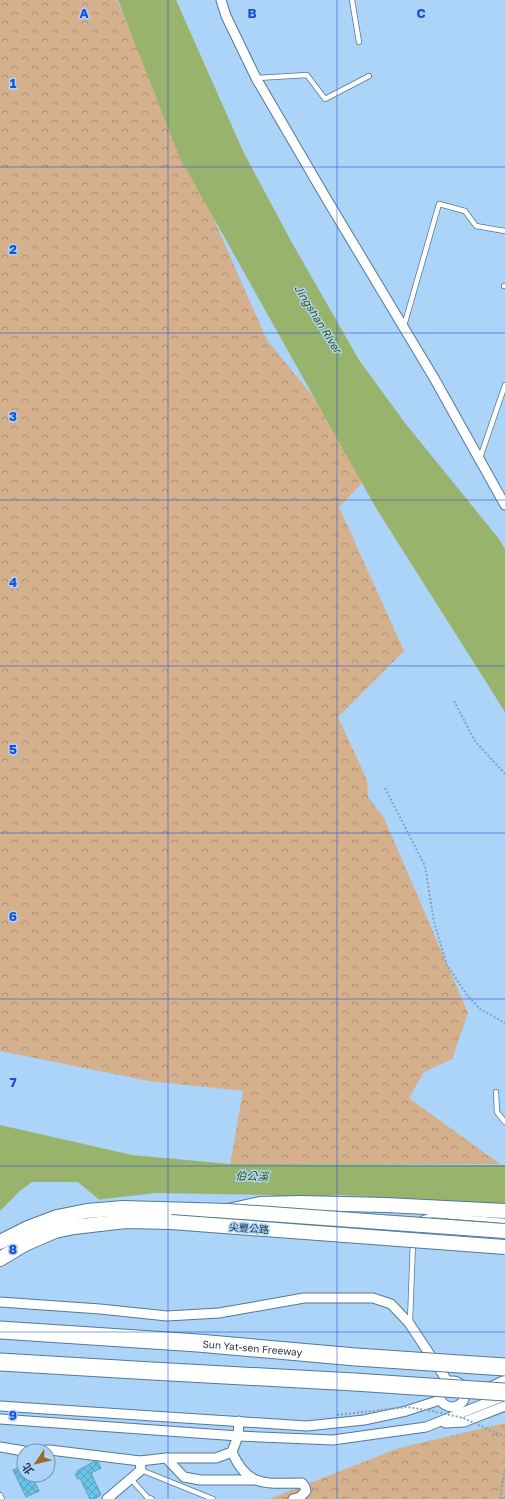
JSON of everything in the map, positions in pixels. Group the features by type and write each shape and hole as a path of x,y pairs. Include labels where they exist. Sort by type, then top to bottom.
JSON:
{"highway":[{"name":"Sun Yat-sen Freeway","path":"0,1330 505,1367"},
{"path":"0,1362 354,1382 505,1394"}],"main road":[{"path":"228,1211 260,1204 300,1203 386,1205 505,1211"},
{"name":"尖豐公路","path":"0,1242 28,1228 57,1217 86,1211 123,1208 228,1211 505,1231"},
{"name":"尖豐公路","path":"0,1259 25,1244 55,1231 74,1227 126,1222 171,1222 505,1247"}],"street":[{"path":"221,0 226,16 256,78 326,198 404,326 505,505"},
{"path":"0,1302 100,1309 167,1316 220,1313 304,1298 373,1298 391,1304 409,1323 448,1382"},
{"path":"463,1400 463,1388 456,1382 448,1382 444,1384 439,1392 440,1400 446,1406 454,1407 458,1406 463,1400 505,1380"},
{"path":"0,1419 238,1436 333,1440 426,1427 439,1423 505,1394"},
{"path":"0,1406 307,1426 364,1420 406,1411 440,1400"},
{"path":"439,1423 464,1422 505,1406"},
{"path":"239,1421 238,1436 232,1452 238,1465 254,1480"},
{"path":"1,1449 16,1450"},
{"path":"56,1451 141,1466 166,1458 216,1458 232,1452"},
{"path":"166,1458 184,1477 200,1480 254,1480 264,1483 302,1483 306,1491 300,1497 293,1499"},
{"path":"107,1499 131,1479 141,1466"}],"lane":[{"path":"352,0 359,42"},
{"path":"256,78 307,75 325,99 369,76"},
{"path":"404,326 439,204 465,211 476,226 505,231"},
{"path":"480,460 505,385"},
{"path":"496,1092 497,1112 505,1122"},
{"path":"413,1228 421,1219 432,1215 505,1221"},
{"path":"409,1323 413,1236"},
{"path":"141,1466 214,1499"},
{"path":"131,1479 147,1497 152,1499"},
{"path":"0,1495 2,1499"}],"path":[{"path":"454,701 475,742 505,774"},
{"path":"385,788 425,866 434,922 448,965 467,995 480,1009 505,1023"},
{"path":"337,1415 407,1407 463,1418 505,1437"},
{"path":"500,1499 505,1468"}],"green space":[{"path":"0,0 117,0 267,340 369,465 362,483 339,507 404,651 338,717 367,780 368,797 384,818 468,1013 452,1059 424,1072 409,1098 500,1164 230,1164 243,1091 149,1081 0,1051"},
{"path":"505,1423 505,1499 269,1499 399,1448"}],"water":[{"name":"Jingshan River","path":"118,0 176,0 243,151 291,241 359,360 405,423 499,539 505,549 505,712 376,508 180,158"},
{"name":"伯公溪","path":"0,1125 132,1155 230,1164 505,1165 505,1206 341,1195 109,1208 78,1182 32,1182 21,1190 0,1211"}],"pier":[{"path":"156,1193 266,1195 309,1199 266,1219 163,1223 109,1210 96,1200"}],"building":[{"path":"95,1461 98,1462 101,1468 91,1473 101,1495 94,1499 90,1499 80,1478 78,1479 75,1474 78,1473 77,1471"},
{"path":"16,1469 16,1476 13,1470"},
{"path":"19,1483 35,1483 39,1491 26,1497"}]}
